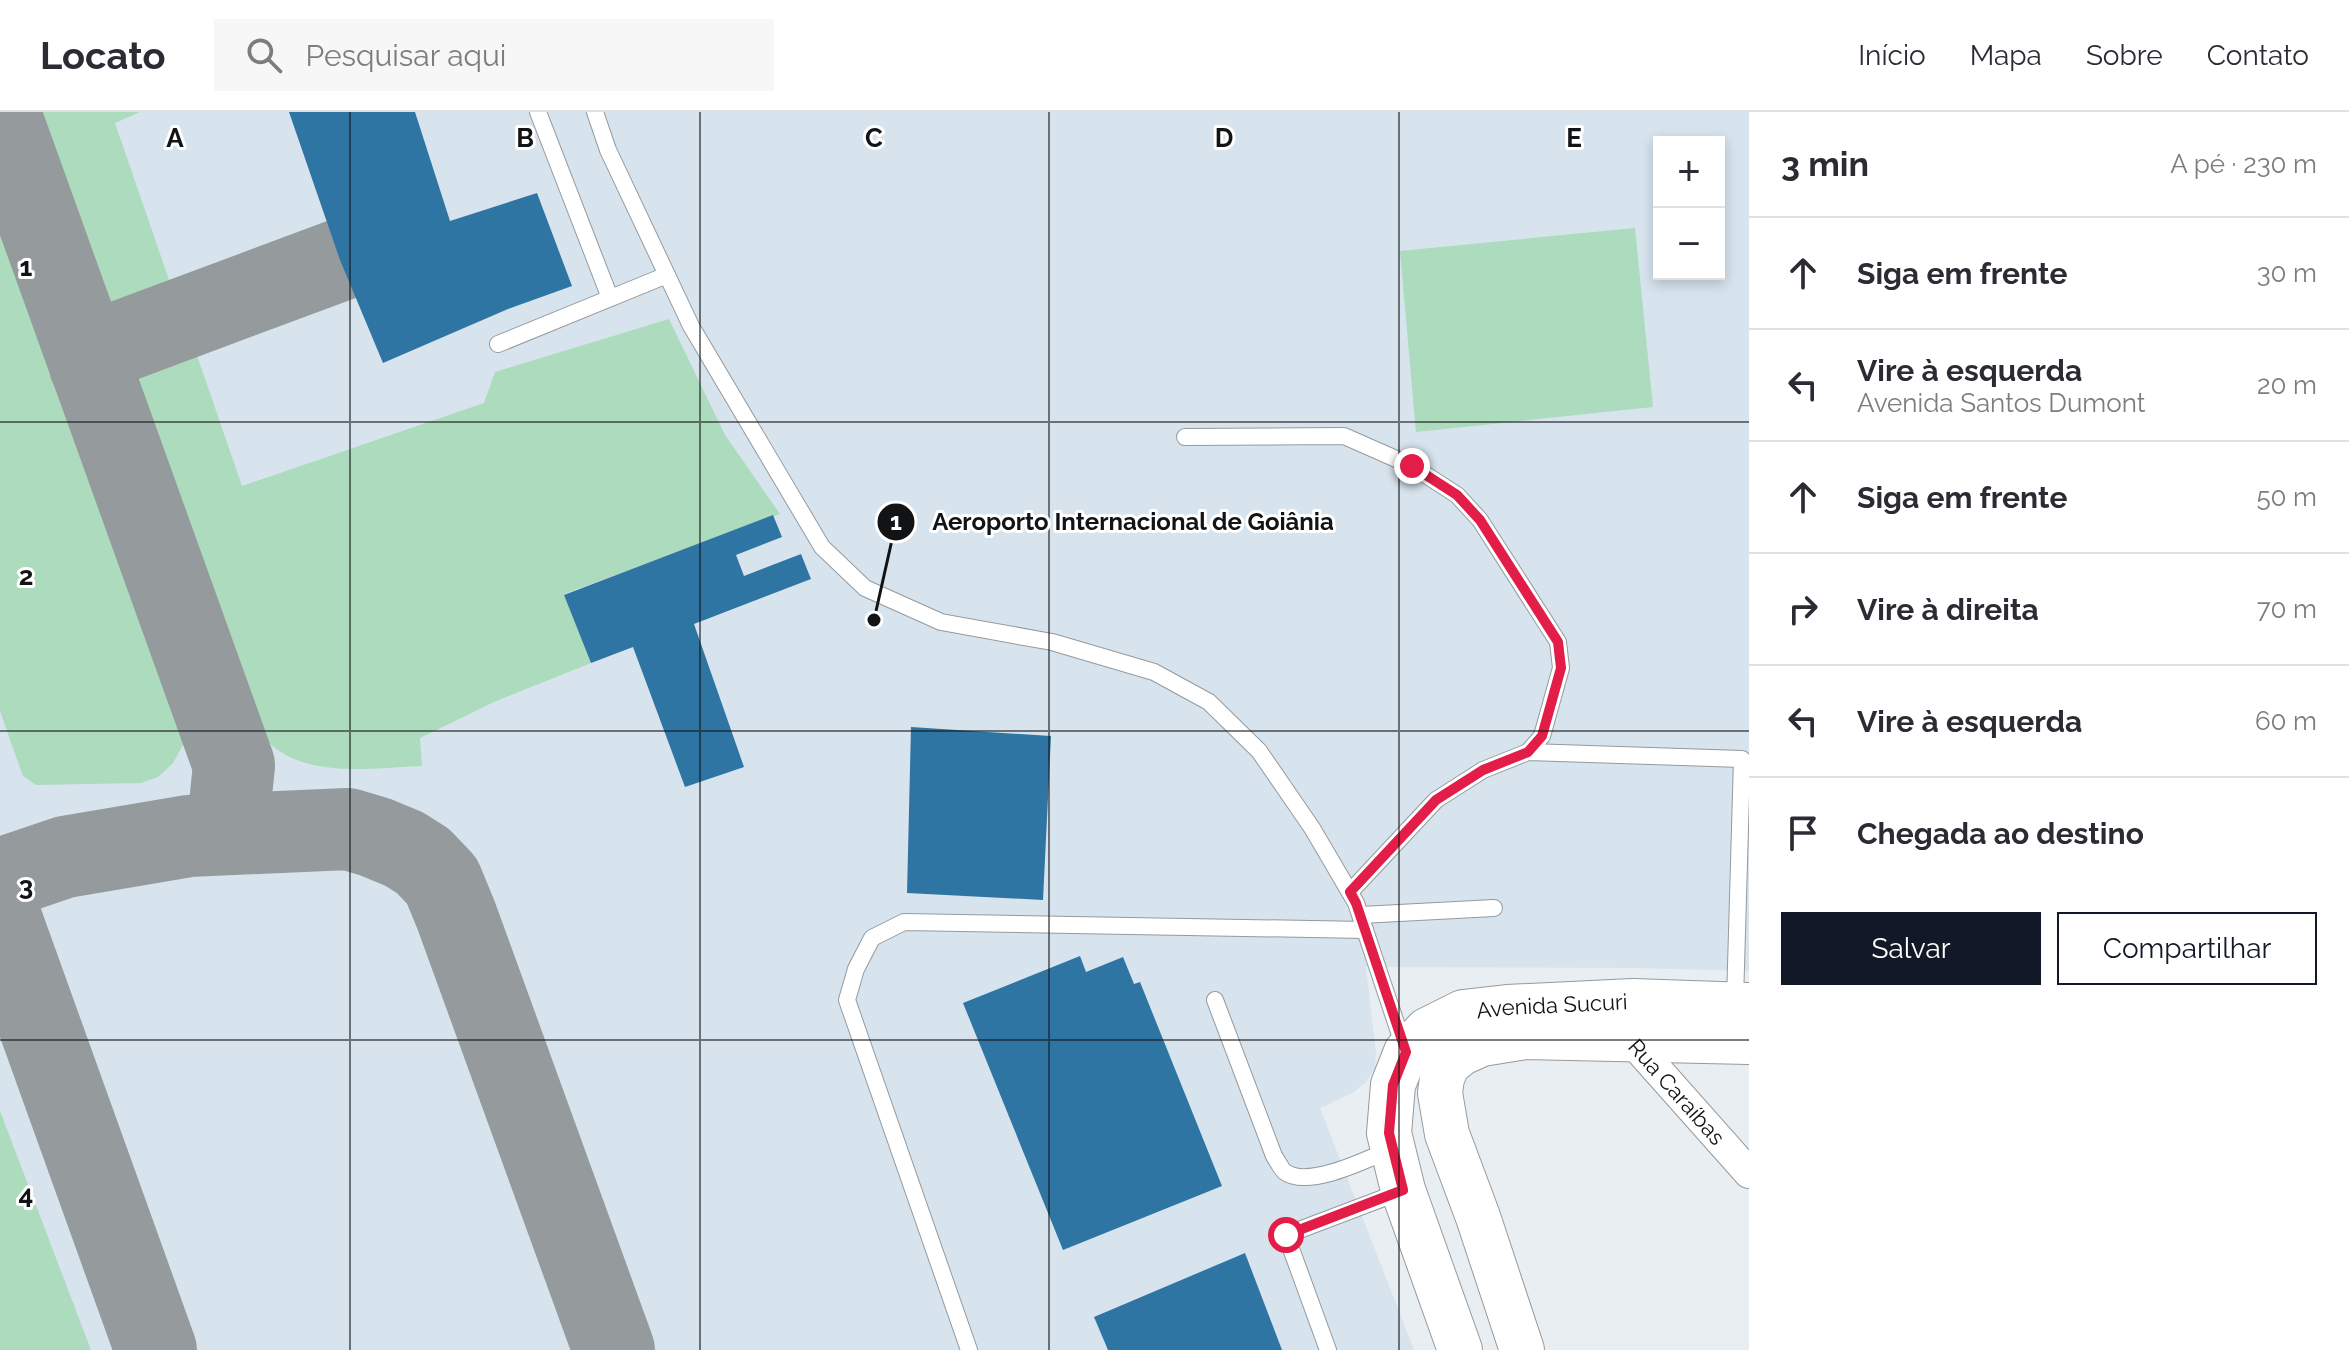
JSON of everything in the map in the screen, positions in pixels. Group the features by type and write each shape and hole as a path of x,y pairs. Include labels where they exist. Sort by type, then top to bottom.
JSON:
{"main road":[{"name":"Avenida Sucuri","path":"1415,1073 1427,1030 1463,1012 1740,1024"},
{"path":"1415,1073 1389,1133 1403,1190 1460,1350"},
{"path":"1415,1073 1447,1134 1522,1350"},
{"path":"1421,1238 1433,1227 1447,1221 1478,1217"}],"street":[{"name":"Rua Caraíbas","path":"1631,1020 1749,1173"}],"lane":[{"path":"538,112 610,298"},
{"path":"595,112 608,150 691,326 822,547 865,588 941,622 1052,642 1154,672 1209,702 1259,751 1312,828 1350,892 1415,1073"},
{"path":"498,344 667,275"},
{"path":"1185,437 1344,436 1412,466 1457,495 1480,520 1558,642 1561,668 1542,736 1528,752"},
{"path":"1350,892 1436,800 1483,770 1528,752 1745,759 1740,1024"},
{"path":"969,1350 847,1000 856,969 872,938 904,922 1363,923 1494,908"},
{"path":"1215,1000 1274,1156 1285,1172 1303,1178 1330,1172 1392,1148"},
{"path":"1328,1350 1286,1235 1403,1190"}],"shaded area":[{"path":"0,112 1749,112 1749,971 1366,967 1375,1068 1366,1082 1354,1092 1320,1108 1414,1350 0,1350"}],"green space":[{"path":"26,112 140,112 115,123 177,303 127,321 105,309 96,300"},
{"path":"0,187 159,636 184,716 185,741 173,763 158,777 141,783 36,785 23,776 0,711"},
{"path":"1635,228 1653,407 1416,432 1400,251"},
{"path":"669,319 725,435 780,514 564,594 591,663 496,701 420,738 422,766 331,768 288,756 270,744 255,726 240,691 131,381 143,363 156,353 192,341 242,486 484,403 495,372"},
{"path":"0,1111 91,1350 0,1350"}],"building":[{"path":"289,112 415,112 450,221 537,193 572,286 508,309 383,363 340,260"},
{"path":"773,515 782,537 736,555 744,576 801,554 811,579 694,624 744,767 685,787 633,647 591,663 564,595"},
{"path":"911,727 1051,736 1043,900 907,893"},
{"path":"1080,956 1086,972 1123,957 1134,984 1140,982 1222,1186 1063,1250 963,1003"},
{"path":"1245,1253 1282,1350 1108,1350 1094,1317"}],"taxiway":[{"path":"0,114 234,765 227,834"},
{"path":"90,366 104,348 340,260"},
{"path":"0,879 65,857 189,836 348,829 404,849 423,861 442,881 456,915 614,1350"},
{"path":"0,916 156,1350"}],"place":[{"name":"Aeroporto Internacional de Goiânia","path":"874,620"}],"route":[{"path":"1286,1235 1403,1190 1389,1133 1393,1085 1406,1052 1350,892 1436,800 1483,770 1528,752 1542,736 1561,668 1558,642 1480,520 1457,495 1412,466"}]}
